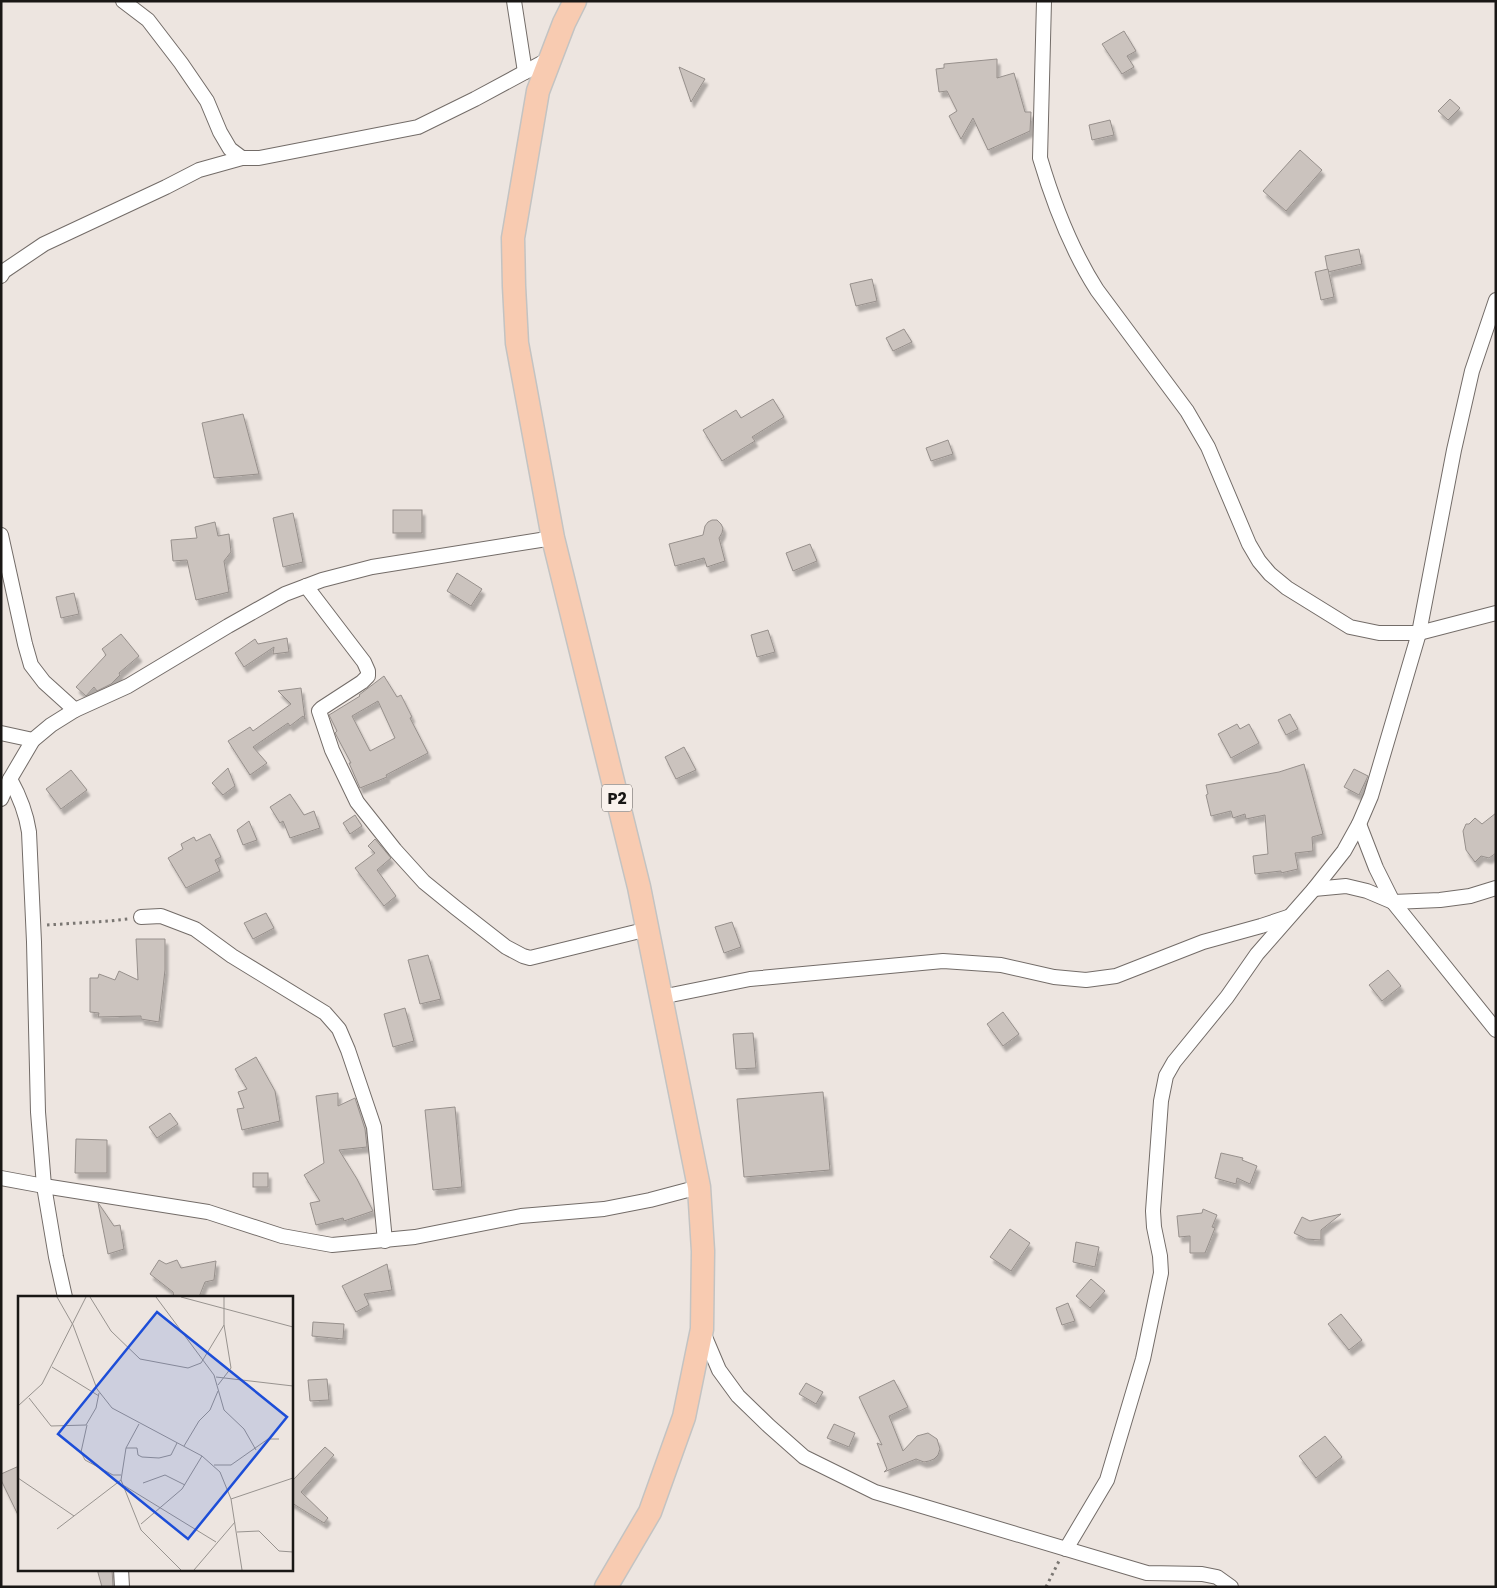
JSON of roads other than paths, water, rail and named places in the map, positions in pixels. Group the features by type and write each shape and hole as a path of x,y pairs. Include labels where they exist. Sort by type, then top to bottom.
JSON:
{"main road":[{"name":"P2","path":"576,1 564,22 538,91 513,238 517,343 553,538 648,929 699,1187 704,1250 702,1329 684,1417 650,1512 606,1587"}],"street":[{"path":"123,1 148,20 181,63 208,101 220,132 230,149 242,158"},
{"path":"514,1 525,72"},
{"path":"1044,1 1040,158 1047,182 1086,272 1097,290 1187,411 1208,447 1249,544 1259,561 1270,574 1287,588 1350,627 1379,633 1419,633 1496,613"},
{"path":"1,276 4,271 44,244 199,170 242,158 258,158 418,127 551,58"},
{"path":"1066,1549 1107,1480 1149,1335 1161,1273 1153,1211 1161,1101 1166,1076 1174,1062 1227,997 1258,954 1344,851 1359,824 1370,796 1419,633 1472,371 1496,300"},
{"path":"1,535 31,664 44,682 75,710"},
{"path":"1,798 33,740 51,725 75,710 128,686 285,594 322,580 372,567 553,538"},
{"path":"306,586 368,670 368,676 362,682 319,711 332,750 357,802 395,850 424,882 506,946 530,958 648,929"},
{"path":"1,732 33,740"},
{"path":"10,779 21,799 27,815 30,832 38,1112 44,1186 65,1296"},
{"path":"1359,824 1376,868 1393,902 1496,1030"},
{"path":"1314,889 1346,886 1367,891 1393,902 1440,900 1470,896 1496,888"},
{"path":"141,917 161,916 195,929 232,956 325,1013 339,1029 374,1127 385,1241"},
{"path":"661,997 750,979 943,961 1001,965 1054,977 1086,980 1116,976 1203,942 1291,916"},
{"path":"1,1178 208,1212 282,1236 332,1245 415,1237 521,1216 604,1209 650,1200 699,1187"},
{"path":"702,1329 719,1370 738,1396 804,1456 875,1492 1147,1572 1202,1574 1217,1577 1231,1587"},
{"path":"121,1570 122,1587"}]}
